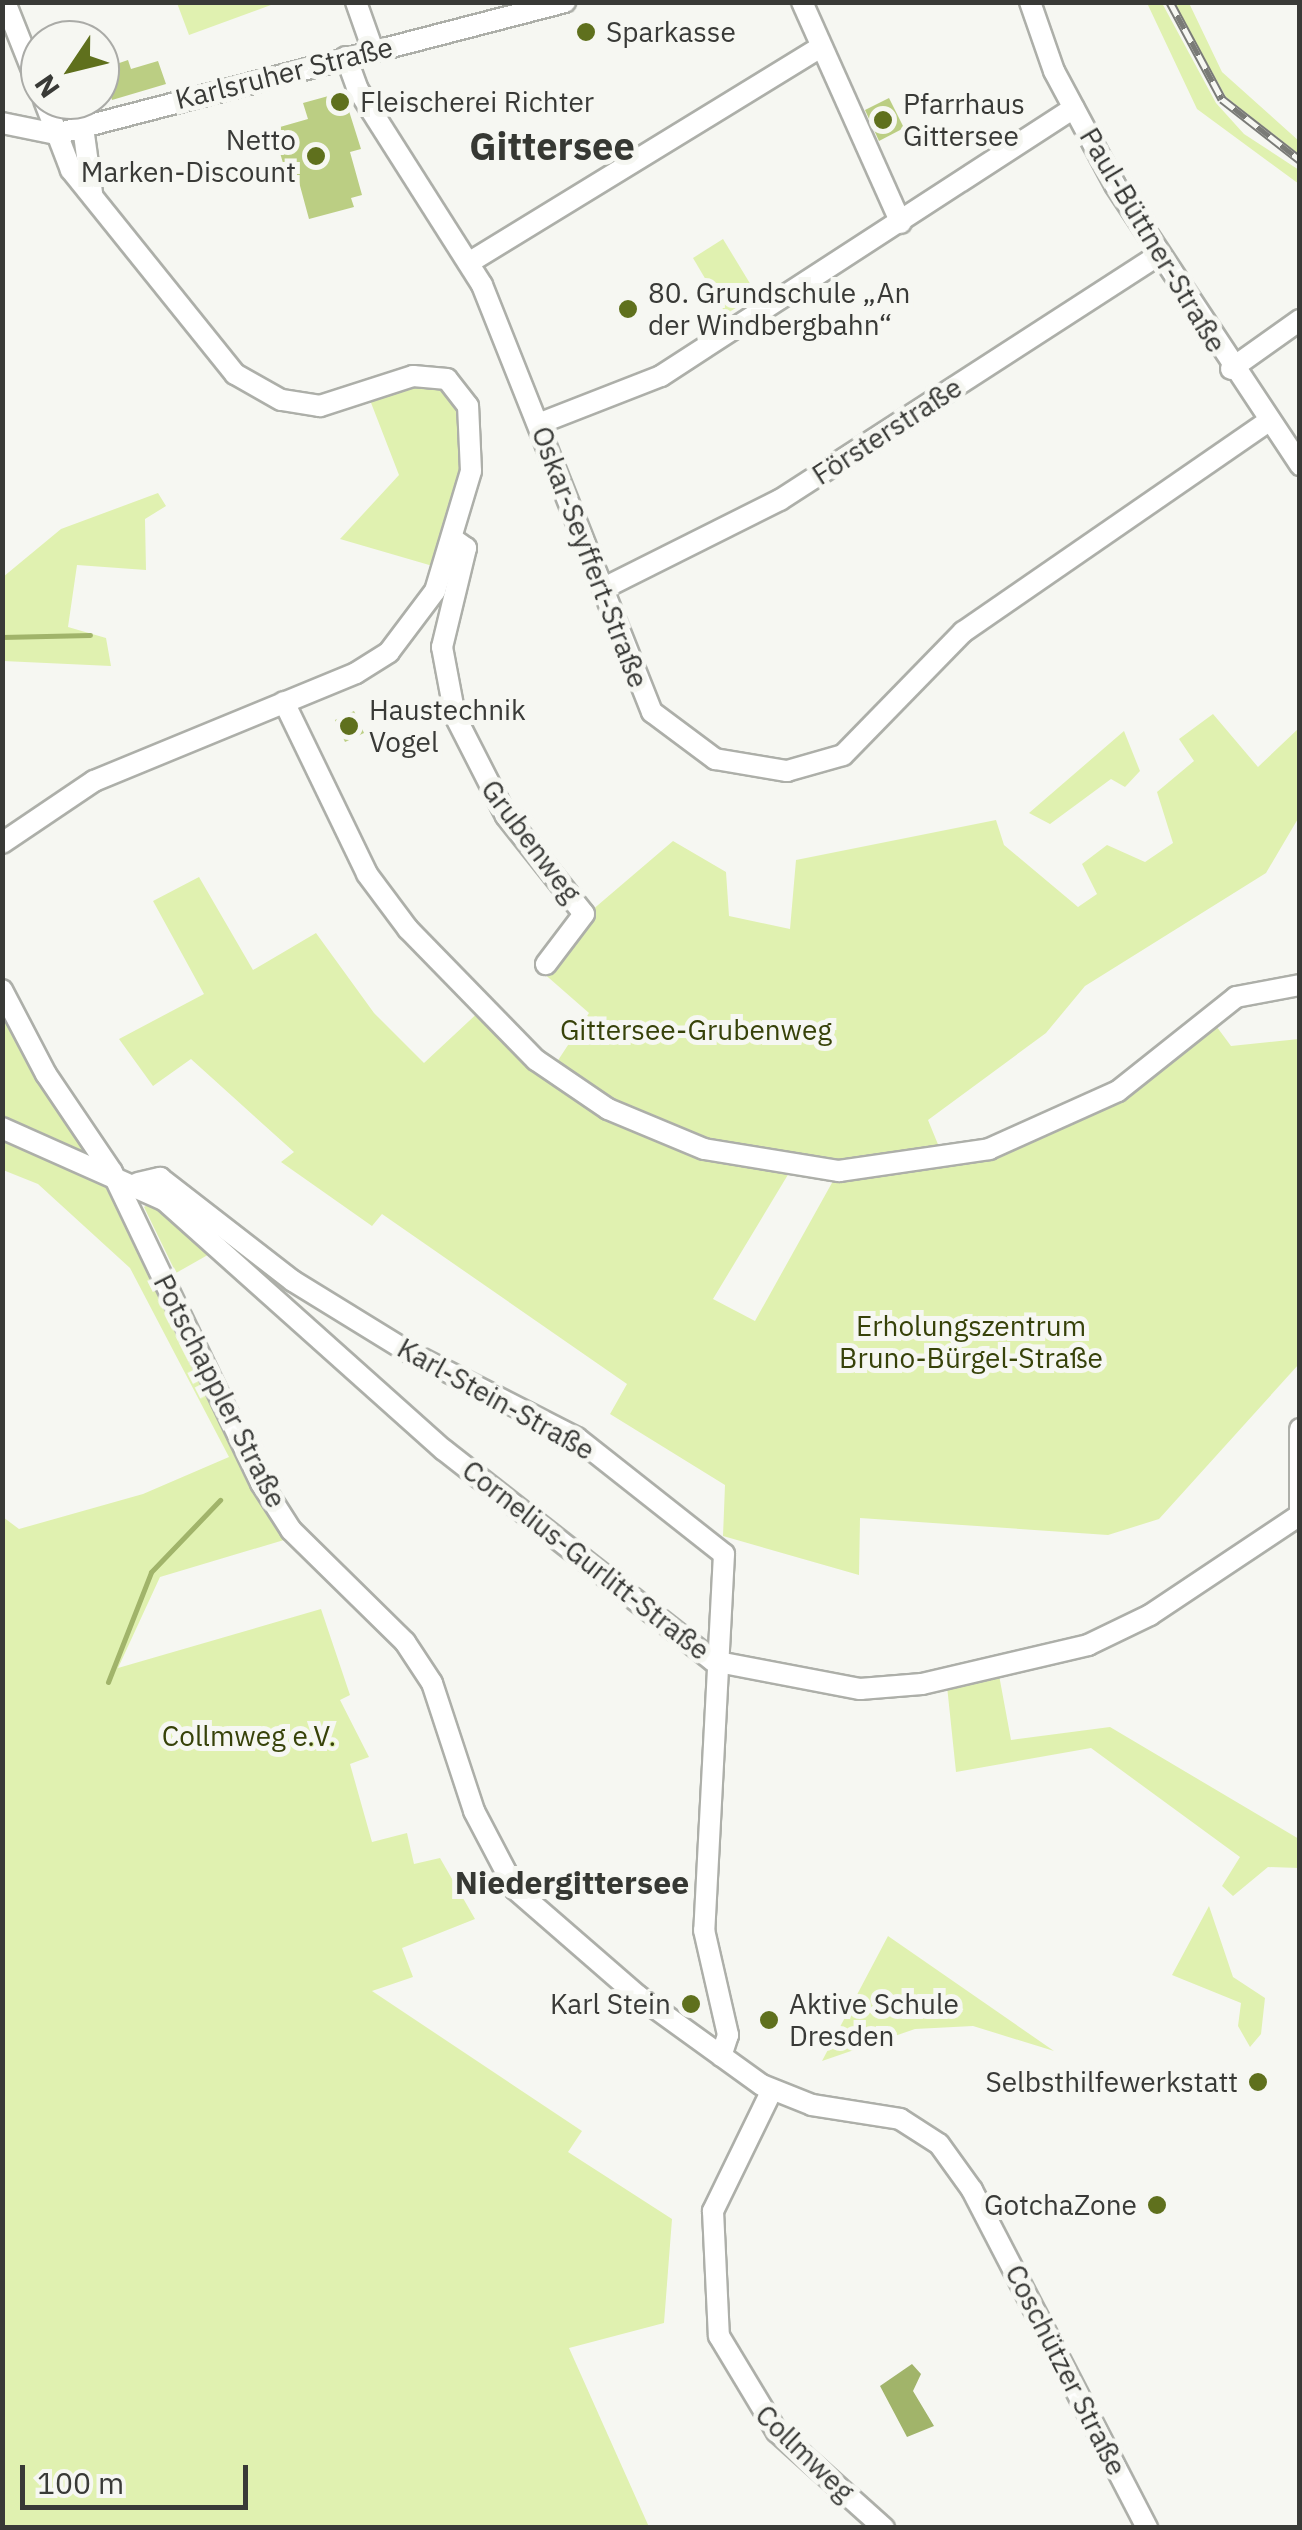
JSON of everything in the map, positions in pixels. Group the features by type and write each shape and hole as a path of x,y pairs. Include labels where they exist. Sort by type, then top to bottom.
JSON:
{"street":[{"path":"5,2 20,40"},
{"path":"356,2 373,50"},
{"name":"Karlsruher Straße","path":"2,123 56,134 565,2"},
{"path":"802,2 819,48 901,223"},
{"name":"Paul-Büttner-Straße","path":"1030,2 1074,108 1158,255 1266,423 1300,465"},
{"path":"470,262 819,48"},
{"name":"Oskar-Seyffert-Straße","path":"346,57 357,88 470,262 652,712 675,732 734,766 821,765 864,741 963,632 1266,423"},
{"path":"538,424 661,376 1074,108"},
{"path":"2,843 94,781 356,673 398,644 424,612 453,539 472,451 468,406 454,384 413,376 336,405 264,393 223,361 67,164 51,120"},
{"path":"83,127 92,195"},
{"name":"Försterstraße","path":"604,588 780,500 1158,255"},
{"path":"1231,368 1300,320"},
{"name":"Grubenweg","path":"453,539 466,548 442,647 455,716 506,816 584,914 546,964"},
{"path":"284,702 375,886 536,1060 608,1109 704,1149 816,1170 891,1166 977,1152 1061,1122 1118,1091 1226,1003 1254,990 1300,985"},
{"name":"Potschappler Straße","path":"2,990 112,1172 261,1483 292,1530 405,1642 432,1683 501,1869 563,1933 721,2056 782,2094"},
{"name":"Cornelius-Gurlitt-Straße","path":"2,1128 138,1182 444,1450 713,1661 860,1689 922,1684 1088,1644 1159,1609 1300,1514"},
{"name":"Karl-Stein-Straße","path":"138,1182 160,1178 326,1301 577,1438 714,1544 726,1567 713,1661 704,1930 728,2035 721,2056"},
{"path":"1300,1429 1300,1514"},
{"name":"Collmweg","path":"782,2094 713,2211 711,2287 719,2336 740,2380 777,2432 884,2528"},
{"name":"Coschützer Straße","path":"782,2094 900,2118 955,2160 1148,2528"}],"green space":[{"path":"177,2 279,2 189,35 177,3"},
{"path":"1147,3 1162,3 1216,103 1244,134 1299,170 1299,184 1197,109"},
{"path":"1174,3 1189,3 1222,72 1299,141 1299,154 1226,97"},
{"path":"723,239 757,295 726,314 693,258"},
{"path":"437,375 471,427 443,569 340,539 399,475 368,395"},
{"path":"158,493 166,506 145,519 146,570 77,565 68,627 106,638 111,666 3,661 3,577 61,529"},
{"path":"1213,714 1258,767 1299,728 1299,817 1266,873 1085,986 1046,1033 928,1120 944,1159 1089,1108 1208,1015 1231,1046 1299,1039 1299,1364 1159,1519 1108,1535 860,1518 859,1575 723,1536 725,1485 610,1414 627,1384 382,1214 372,1226 281,1162 294,1152 191,1059 153,1086 119,1039 204,994 153,901 199,877 253,970 316,933 374,1013 424,1063 483,1008 551,1071 589,1013 541,971 584,917 673,841 726,872 729,916 790,929 796,860 996,820 1004,845 1078,907 1097,894 1082,864 1107,845 1145,862 1173,843 1157,792 1194,761 1179,739","holes":["792,1168 838,1172 755,1321 713,1299"]},
{"path":"1124,731 1140,771 1125,787 1111,779 1050,824 1029,813"},
{"name":"Collmweg e.V.","path":"2,990 85,1131 291,1530 284,1540 160,1577 118,1668 321,1609 350,1695 340,1700 369,1757 350,1764 372,1842 407,1833 414,1864 440,1858 475,1919 402,1948 413,1977 372,1991 582,2131 568,2152 672,2219 664,2323 569,2348 649,2527 3,2527 3,1517 19,1529 143,1494 229,1457 130,1268 38,1184 3,1170"},
{"path":"153,1201 213,1252 176,1273 144,1207"},
{"path":"999,1675 1011,1740 1110,1727 1299,1839 1299,1868 1268,1867 1233,1896 1222,1886 1240,1857 1091,1748 956,1772 947,1686"},
{"path":"1209,1906 1233,1977 1265,1998 1261,2034 1250,2047 1238,2026 1241,2003 1172,1975"},
{"path":"888,1936 1054,2051 973,2026 915,2029 822,2061"}],"shaded area":[{"path":"912,2364 921,2374 913,2391 934,2426 907,2437 880,2386"}],"building":[{"path":"128,60 131,69 158,61 166,84 120,98 120,63"},
{"name":"Netto Marken-Discount","path":"343,92 361,149 350,152 362,195 351,198 354,207 309,219 293,160 283,163 273,129 308,119 303,103"},
{"name":"Pfarrhaus Gittersee","path":"889,98 904,128 879,141 865,110"},
{"name":"Haustechnik Vogel","path":"354,711 364,733 345,742 335,720"}],"waterway":[{"path":"2,637 90,635"},
{"path":"108,1682 151,1572 220,1500"}],"railway":[{"path":"1170,2 1222,99 1300,160"}],"place":[{"name":"Sparkasse","path":"586,32"},
{"name":"Fleischerei Richter","path":"340,102"},
{"name":"Pfarrhaus Gittersee","path":"883,120"},
{"name":"Netto Marken-Discount","path":"316,156"},
{"name":"80. Grundschule „An der Windbergbahn“","path":"628,309"},
{"name":"Haustechnik Vogel","path":"349,726"},
{"name":"Karl Stein","path":"691,2004"},
{"name":"Aktive Schule Dresden","path":"769,2020"},
{"name":"Selbsthilfewerkstatt","path":"1258,2082"},
{"name":"GotchaZone","path":"1157,2205"}],"district":[{"name":"Gittersee","path":"552,146"},
{"name":"Niedergittersee","path":"572,1882"}],"park label":[{"name":"Gittersee-Grubenweg","path":"696,1030"},
{"name":"Erholungszentrum Bruno-Bürgel-Straße","path":"971,1342"}]}
